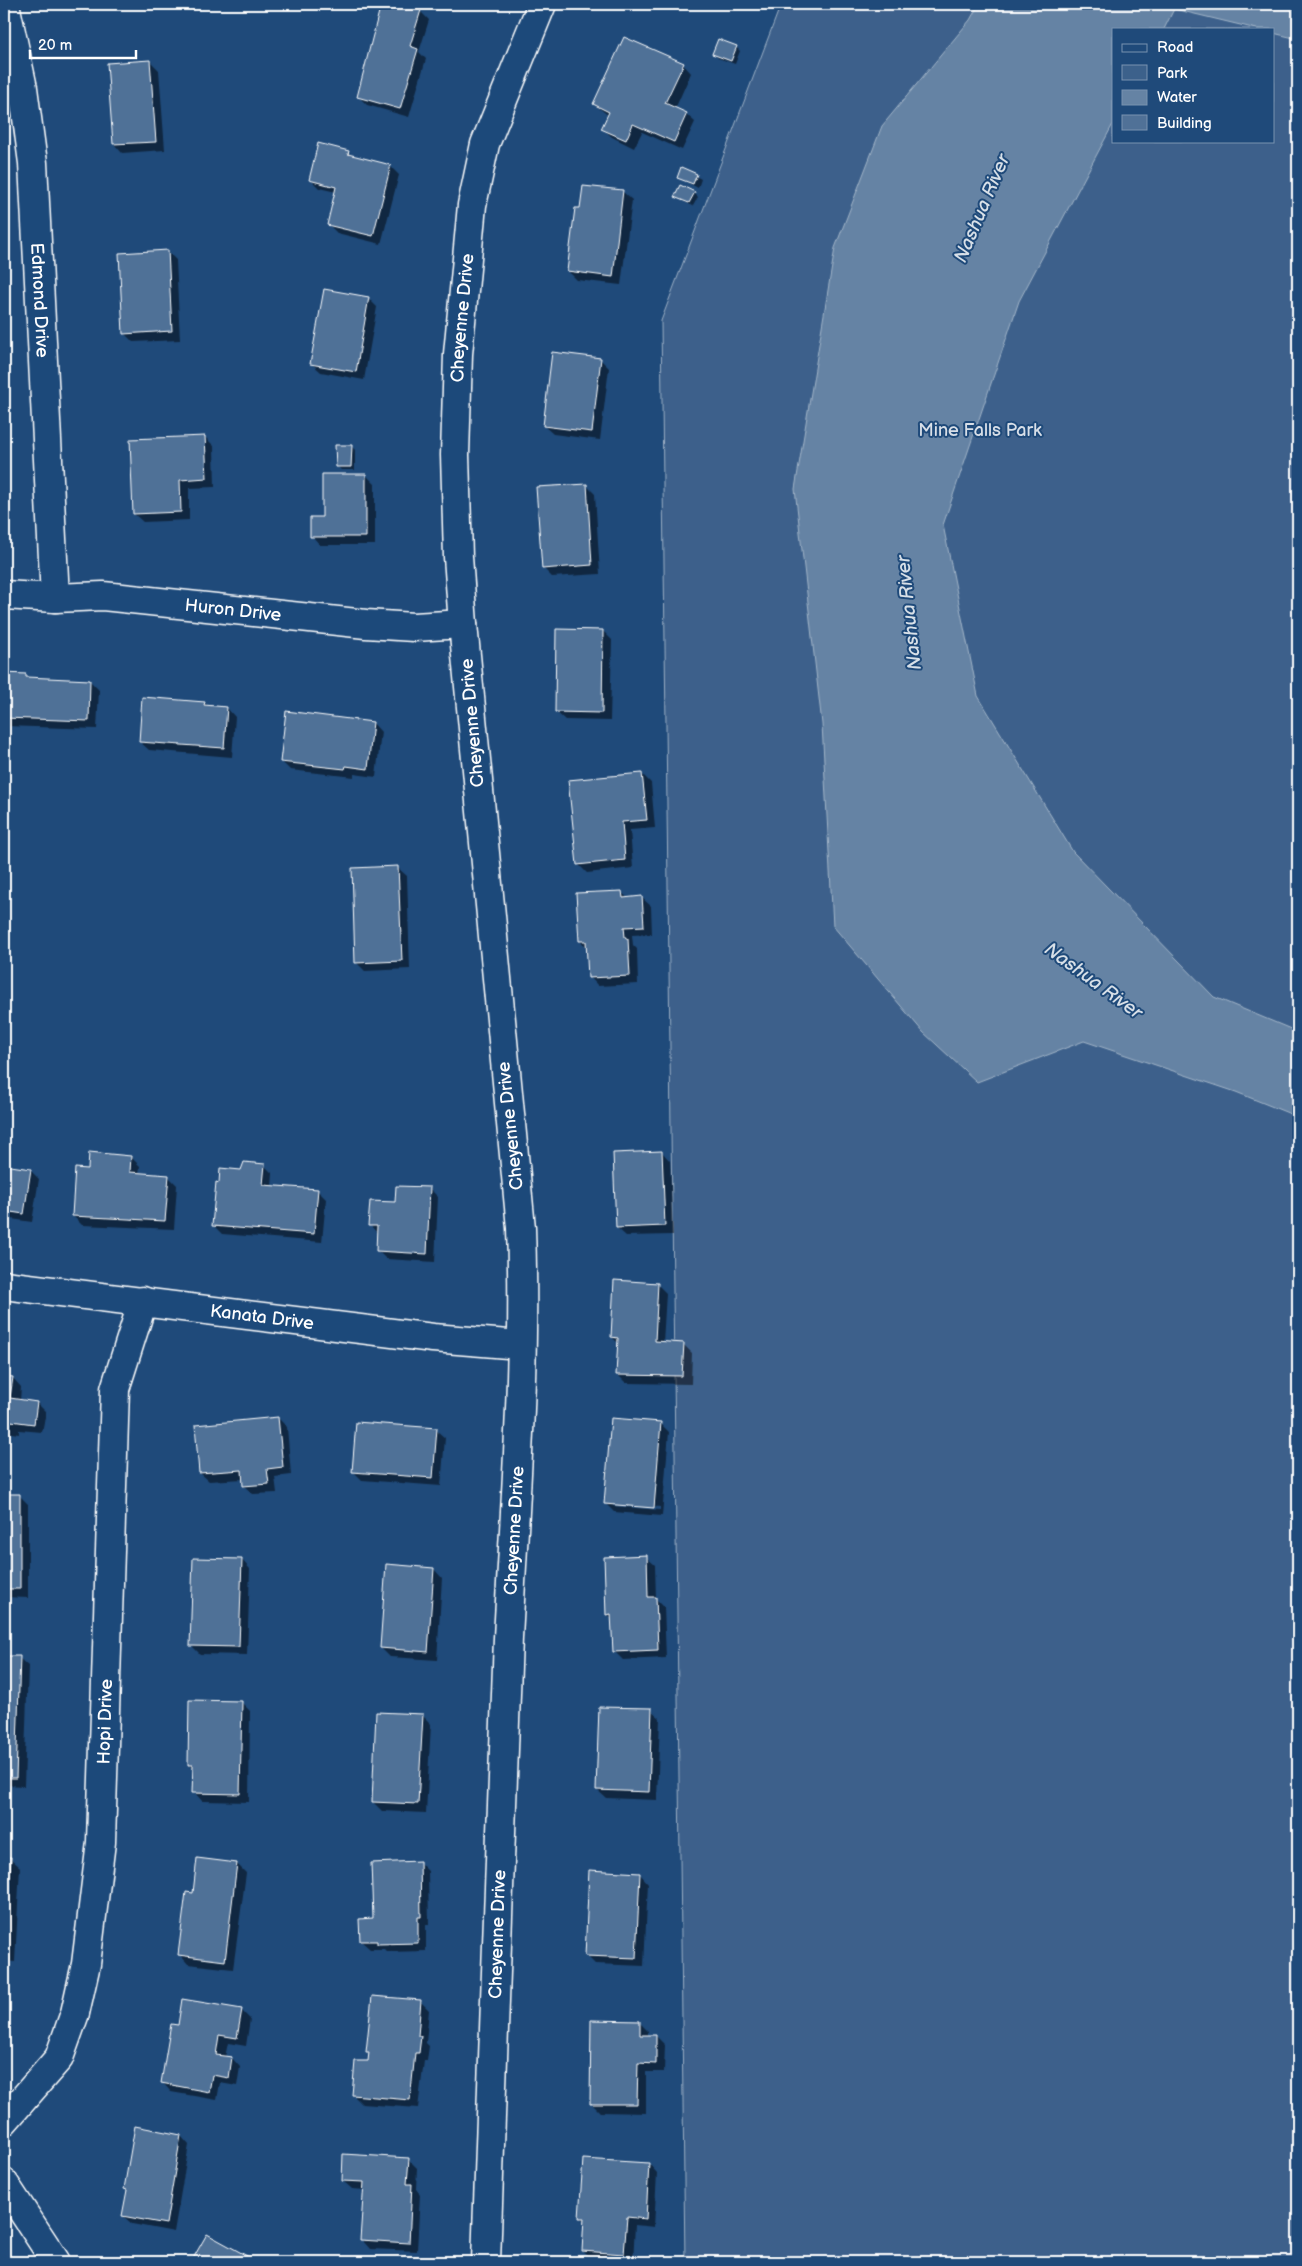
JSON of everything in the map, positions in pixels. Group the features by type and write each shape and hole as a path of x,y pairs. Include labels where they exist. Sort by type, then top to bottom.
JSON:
{"street":[{"name":"Edmond Drive","path":"5,4 23,88 33,163 56,598"},
{"name":"Cheyenne Drive","path":"486,2262 521,1345 521,1228 463,624 456,530 455,455 459,345 472,205 486,144 542,4"},
{"name":"Huron Drive","path":"4,595 56,598 103,596 366,624 414,627 463,624"},
{"name":"Kanata Drive","path":"4,1285 433,1338 521,1345"},
{"name":"Hopi Drive","path":"4,2121 59,2058 75,2013 86,1964 101,1842 115,1389 143,1301"},
{"path":"4,2183 56,2262"}],"green space":[{"name":"Mine Falls Park","path":"781,4 1298,4 1298,2262 685,2262 661,321"}],"water":[{"name":"Nashua River","path":"979,4 1298,4 1298,39 1274,33 1274,28 1253,28 1174,9 1164,28 1112,28 1112,126 1019,301 943,525 978,696 1073,852 1214,997 1298,1032 1298,1117 1236,1092 1084,1041 977,1082 923,1032 833,926 822,724 795,489 835,248 882,126 970,20"}],"building":[{"path":"381,4 398,4 421,10 410,46 418,49 400,109 357,97"},
{"path":"624,37 684,63 665,103 687,113 674,142 633,124 626,140 601,129 609,112 593,104"},
{"path":"718,39 737,46 731,61 712,54"},
{"path":"150,60 156,142 113,144 107,63"},
{"path":"318,143 349,151 348,154 391,165 373,236 327,225 336,187 309,180"},
{"path":"681,167 697,174 693,184 677,178"},
{"path":"680,185 695,192 689,203 674,197"},
{"path":"583,186 623,190 613,277 567,271 575,208 580,208"},
{"path":"168,250 172,331 123,334 119,253"},
{"path":"324,289 369,297 356,372 310,364"},
{"path":"552,352 601,358 592,432 543,426"},
{"path":"205,436 207,478 180,480 181,512 133,514 130,439"},
{"path":"335,445 352,445 351,467 336,467"},
{"path":"322,474 366,474 366,537 310,537 310,517 322,517"},
{"path":"587,484 592,565 542,569 536,487"},
{"path":"556,629 603,630 602,713 555,712"},
{"path":"4,673 26,674 26,677 90,680 89,721 4,718"},
{"path":"142,697 205,702 204,705 227,707 224,748 139,742"},
{"path":"286,711 373,722 368,769 346,766 345,769 280,762"},
{"path":"642,773 647,820 622,822 625,860 577,865 568,780"},
{"path":"398,866 402,961 355,963 352,868"},
{"path":"622,891 623,898 642,896 644,926 624,927 625,937 628,939 630,976 588,978 586,941 579,941 576,893"},
{"path":"662,1151 665,1226 616,1228 613,1153"},
{"path":"89,1152 131,1156 130,1172 169,1175 165,1221 72,1216 75,1168 88,1169"},
{"path":"244,1162 265,1164 263,1185 318,1189 314,1234 212,1226 216,1182 219,1183 220,1168 241,1170"},
{"path":"4,1165 31,1169 24,1214 4,1211"},
{"path":"396,1186 430,1187 427,1254 376,1251 377,1226 368,1226 370,1201 395,1202"},
{"path":"614,1280 658,1283 655,1341 684,1343 682,1376 616,1375 618,1338 611,1337"},
{"path":"4,1376 13,1377 10,1398 37,1402 34,1424 11,1421 10,1426 4,1425"},
{"path":"278,1417 283,1467 267,1469 269,1484 243,1486 242,1470 199,1473 195,1425"},
{"path":"611,1418 661,1422 654,1508 604,1504"},
{"path":"356,1422 437,1428 433,1478 352,1472"},
{"path":"4,1494 20,1494 20,1589 4,1589"},
{"path":"647,1555 648,1597 656,1597 658,1650 613,1652 611,1614 606,1615 604,1557"},
{"path":"193,1558 242,1559 239,1647 190,1646"},
{"path":"386,1564 434,1568 428,1652 380,1648"},
{"path":"4,1656 20,1656 16,1778 4,1778"},
{"path":"189,1700 242,1701 240,1794 192,1793 193,1765 188,1765"},
{"path":"599,1707 652,1708 649,1792 596,1790"},
{"path":"376,1712 423,1714 418,1804 372,1802"},
{"path":"4,1857 11,1857 6,1954 4,1954"},
{"path":"197,1858 237,1863 225,1961 178,1955 186,1892 193,1893"},
{"path":"420,1861 421,1917 418,1917 418,1943 377,1944 377,1941 360,1941 359,1919 373,1918 371,1863"},
{"path":"589,1870 640,1873 636,1958 585,1956"},
{"path":"372,1996 421,2000 418,2036 421,2036 419,2053 415,2053 410,2100 352,2095 355,2061 368,2061 369,2052 366,2052"},
{"path":"182,1999 242,2009 237,2038 219,2035 216,2055 232,2057 229,2078 212,2075 209,2092 161,2083 171,2024 178,2025"},
{"path":"591,2020 640,2021 640,2035 656,2035 656,2064 638,2063 637,2104 590,2104"},
{"path":"135,2126 181,2135 166,2224 122,2216 127,2190 124,2189"},
{"path":"343,2154 409,2158 407,2184 412,2184 409,2243 360,2240 364,2182 342,2181"},
{"path":"583,2159 649,2163 646,2219 627,2217 624,2254 582,2251 584,2218 579,2218"},
{"path":"207,2234 258,2262 191,2262"}]}
